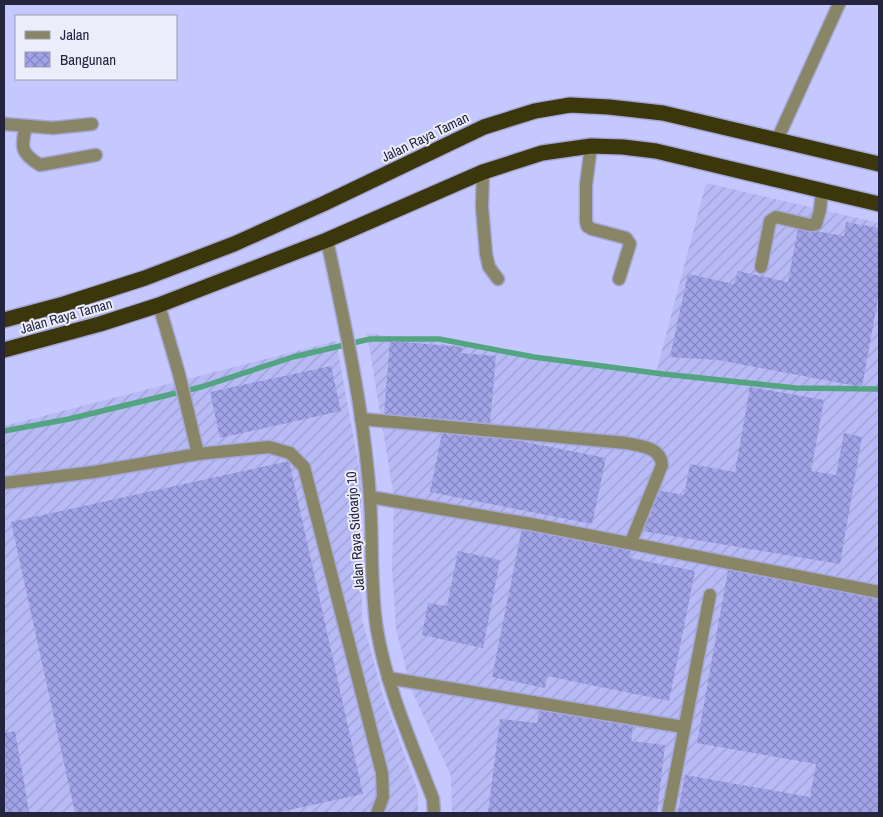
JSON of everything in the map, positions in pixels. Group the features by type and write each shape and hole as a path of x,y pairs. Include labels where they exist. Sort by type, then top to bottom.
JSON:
{"highway":[{"name":"Jalan Raya Taman","path":"4,320 64,304 145,278 234,244 484,127 535,111 570,105 663,113 879,164"},
{"name":"Jalan Raya Taman","path":"9,349 100,324 159,305 327,240 483,172 542,152 592,146 656,151 879,204"}],"street":[{"path":"777,140 839,4"},
{"path":"4,124 53,128 92,124"},
{"path":"26,126 21,144 23,150 30,159 40,165 96,155"},
{"path":"592,146 586,185 586,221 592,229 626,238 629,241 630,244 619,279"},
{"path":"483,172 482,207 486,254 489,266 498,279"},
{"path":"761,267 770,221 776,217 810,225 816,224 820,210 822,190"},
{"name":"Jalan Raya Sidoarjo 10","path":"327,240 352,360 361,419 370,497 372,576 377,630 388,678 433,799 434,813"},
{"path":"159,305 179,374 198,454"},
{"path":"361,419 626,443 652,449 661,458 662,465 630,542"},
{"path":"4,483 94,472 198,454 269,448 290,453 304,467 382,773 383,797 377,813"},
{"path":"370,497 630,542 879,592"},
{"path":"668,813 683,727 710,595"},
{"path":"388,678 683,727"}],"shaded area":[{"path":"706,183 879,223 879,813 452,813 451,776 411,689 396,629 392,569 394,498 367,333 656,373"},
{"path":"336,341 361,478 362,619 384,699 418,791 418,813 4,813 4,426"}],"building":[{"path":"846,222 879,228 879,293 862,387 718,360 670,357 688,274 734,284 738,271 788,282 798,228 844,236"},
{"path":"390,341 462,347 461,353 496,356 490,423 384,414"},
{"path":"331,366 341,411 220,438 210,392"},
{"path":"750,387 824,400 811,471 836,475 844,433 862,437 840,564 642,531 657,490 684,495 690,464 735,472"},
{"path":"442,433 510,439 606,458 592,524 430,492"},
{"path":"289,461 363,794 275,813 75,813 11,522"},
{"path":"523,523 632,545 630,558 695,571 669,701 547,676 545,688 492,677"},
{"path":"458,551 500,560 483,648 422,635 428,603 447,606"},
{"path":"728,570 879,597 879,813 678,813 685,775 810,797 816,764 697,743"},
{"path":"539,711 634,722 631,741 665,745 657,813 488,813 500,719 537,723"},
{"path":"15,731 29,813 4,813 4,733"}],"waterway":[{"path":"4,431 69,419 201,387 293,357 370,339 439,339 534,357 663,374 796,388 879,389"}]}
